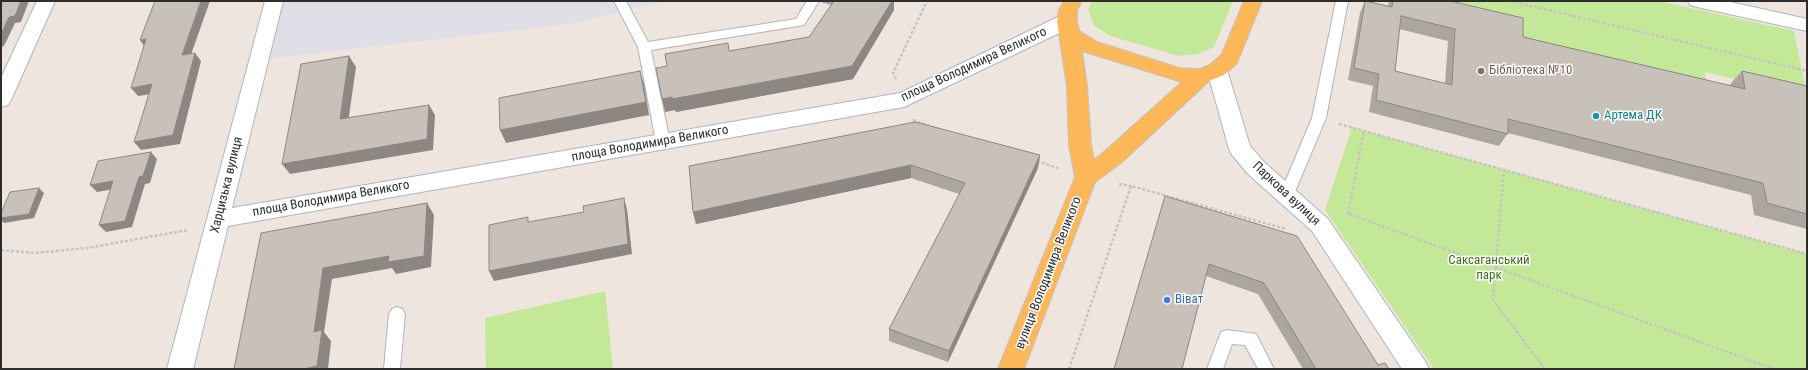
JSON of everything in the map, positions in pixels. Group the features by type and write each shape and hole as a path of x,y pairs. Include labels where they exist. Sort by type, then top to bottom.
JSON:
{"main road":[{"path":"1073,1 1068,10 1069,28 1077,86 1080,145 1086,177 1113,157 1210,73 1230,58 1253,1"},
{"path":"1069,28 1090,47 1179,75 1210,73"},
{"name":"вулиця Володимира Великого","path":"1012,369 1086,177"}],"street":[{"path":"1,100 46,1"},
{"name":"Харцизька вулиця","path":"180,369 274,1"},
{"path":"1697,1 1807,25"},
{"name":"площа Володимира Великого","path":"218,219 904,100 1069,28"},
{"name":"Паркова вулиця","path":"1210,73 1240,149 1256,168 1287,194 1320,225 1416,369"}],"lane":[{"path":"620,1 644,47 664,142"},
{"path":"644,47 800,22 813,1"},
{"path":"1287,194 1320,118 1342,1"},
{"path":"392,369 397,314"},
{"path":"1215,369 1227,337 1250,339 1266,369"}],"path":[{"path":"927,1 894,73 912,120 942,130"},
{"path":"1510,1 1807,71"},
{"path":"1320,118 1807,254"},
{"path":"1349,214 1364,130"},
{"path":"1033,160 1086,177 1131,186 1301,233 1349,214 1774,369"},
{"path":"1504,169 1493,300 1545,369"},
{"path":"1069,369 1131,186"},
{"path":"1,250 34,253 87,248 188,230 218,219"}],"shaded area":[{"path":"274,1 666,1 570,24 258,60"}],"green space":[{"path":"1092,1 1233,1 1214,47 1197,54 1179,56 1110,36 1094,25 1088,10"},
{"path":"1417,1 1659,1 1794,31 1807,96 1705,72 1707,89 1521,44"},
{"name":"Саксаганський парк","path":"1352,127 1807,254 1807,369 1434,369 1325,210"},
{"path":"605,291 613,369 486,369 485,318"}],"building":[{"path":"1,1 21,1 15,16 9,17 1,34"},
{"path":"155,1 201,1 182,55 195,53 173,135 134,142 152,84 131,88 146,39 140,40"},
{"path":"834,1 892,1 852,66 672,99 672,97 662,99 656,68 667,66 665,54 728,43 729,51 809,37"},
{"name":"Артема ДК","path":"1365,1 1392,7 1393,1 1450,1 1523,18 1523,37 1745,89 1742,71 1807,86 1807,214 1767,203 1763,183 1508,119 1508,134 1376,100 1379,74 1354,68","holes":["1401,16 1455,29 1452,85 1395,71"]},
{"path":"349,56 340,119 429,105 427,139 282,164 301,64"},
{"path":"640,71 646,102 500,130 499,98"},
{"path":"915,122 1040,155 949,351 889,329 965,183 911,165 693,212 689,166"},
{"path":"151,152 143,176 139,177 125,221 99,225 113,181 90,185 98,161"},
{"path":"39,188 29,214 1,218 1,213 10,192"},
{"path":"1165,196 1297,236 1378,365 1385,363 1389,369 1316,369 1264,283 1209,264 1182,369 1114,369"},
{"path":"624,198 628,244 489,271 489,225 528,217 528,222 584,212 583,206"},
{"path":"427,203 424,256 388,262 389,256 323,268 314,332 322,330 317,366 304,369 234,369 261,233"}],"place":[{"name":"Бібліотека №10","path":"1481,71"},
{"name":"Артема ДК","path":"1596,116"},
{"name":"Віват","path":"1167,300"}]}
